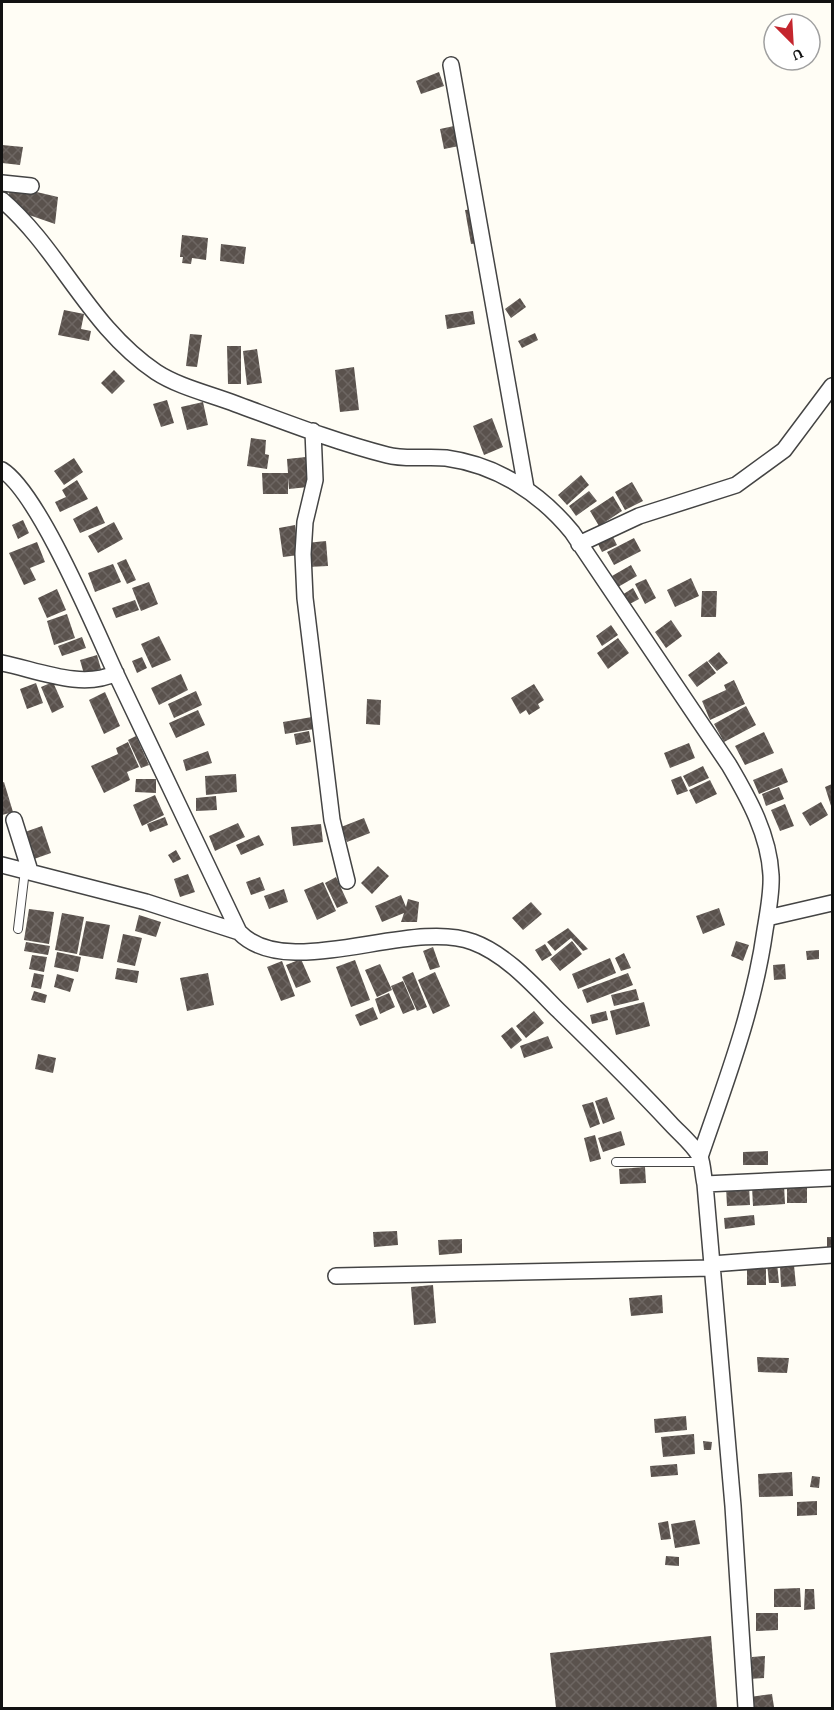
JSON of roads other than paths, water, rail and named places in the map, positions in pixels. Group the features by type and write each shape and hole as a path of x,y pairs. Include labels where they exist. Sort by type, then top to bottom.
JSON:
{"street":[{"path":"451,65 526,488"},
{"path":"2,183 31,186"},
{"path":"2,200 32,231 99,322 156,372 196,390 389,456 458,461 492,470 526,488 553,509 729,765 751,802 762,833 771,875 767,918 759,974 749,1014 700,1159 705,1184 733,1506 746,1708"},
{"path":"579,544 639,516 736,484 784,450 832,386"},
{"path":"313,431 315,480 305,522 303,554 305,598 332,820 347,882"},
{"path":"2,470 15,480 38,516 240,932 254,945 290,952 422,939 454,938 474,942 498,956 550,1002 632,1082 700,1159"},
{"path":"2,663 82,680 99,680 116,673"},
{"path":"14,820 28,870"},
{"path":"2,865 146,902 240,932"},
{"path":"767,918 832,903"},
{"path":"705,1184 832,1178"},
{"path":"336,1276 712,1266 832,1255"}],"lane":[{"path":"18,929 28,870"},
{"path":"616,1162 700,1159"}]}
